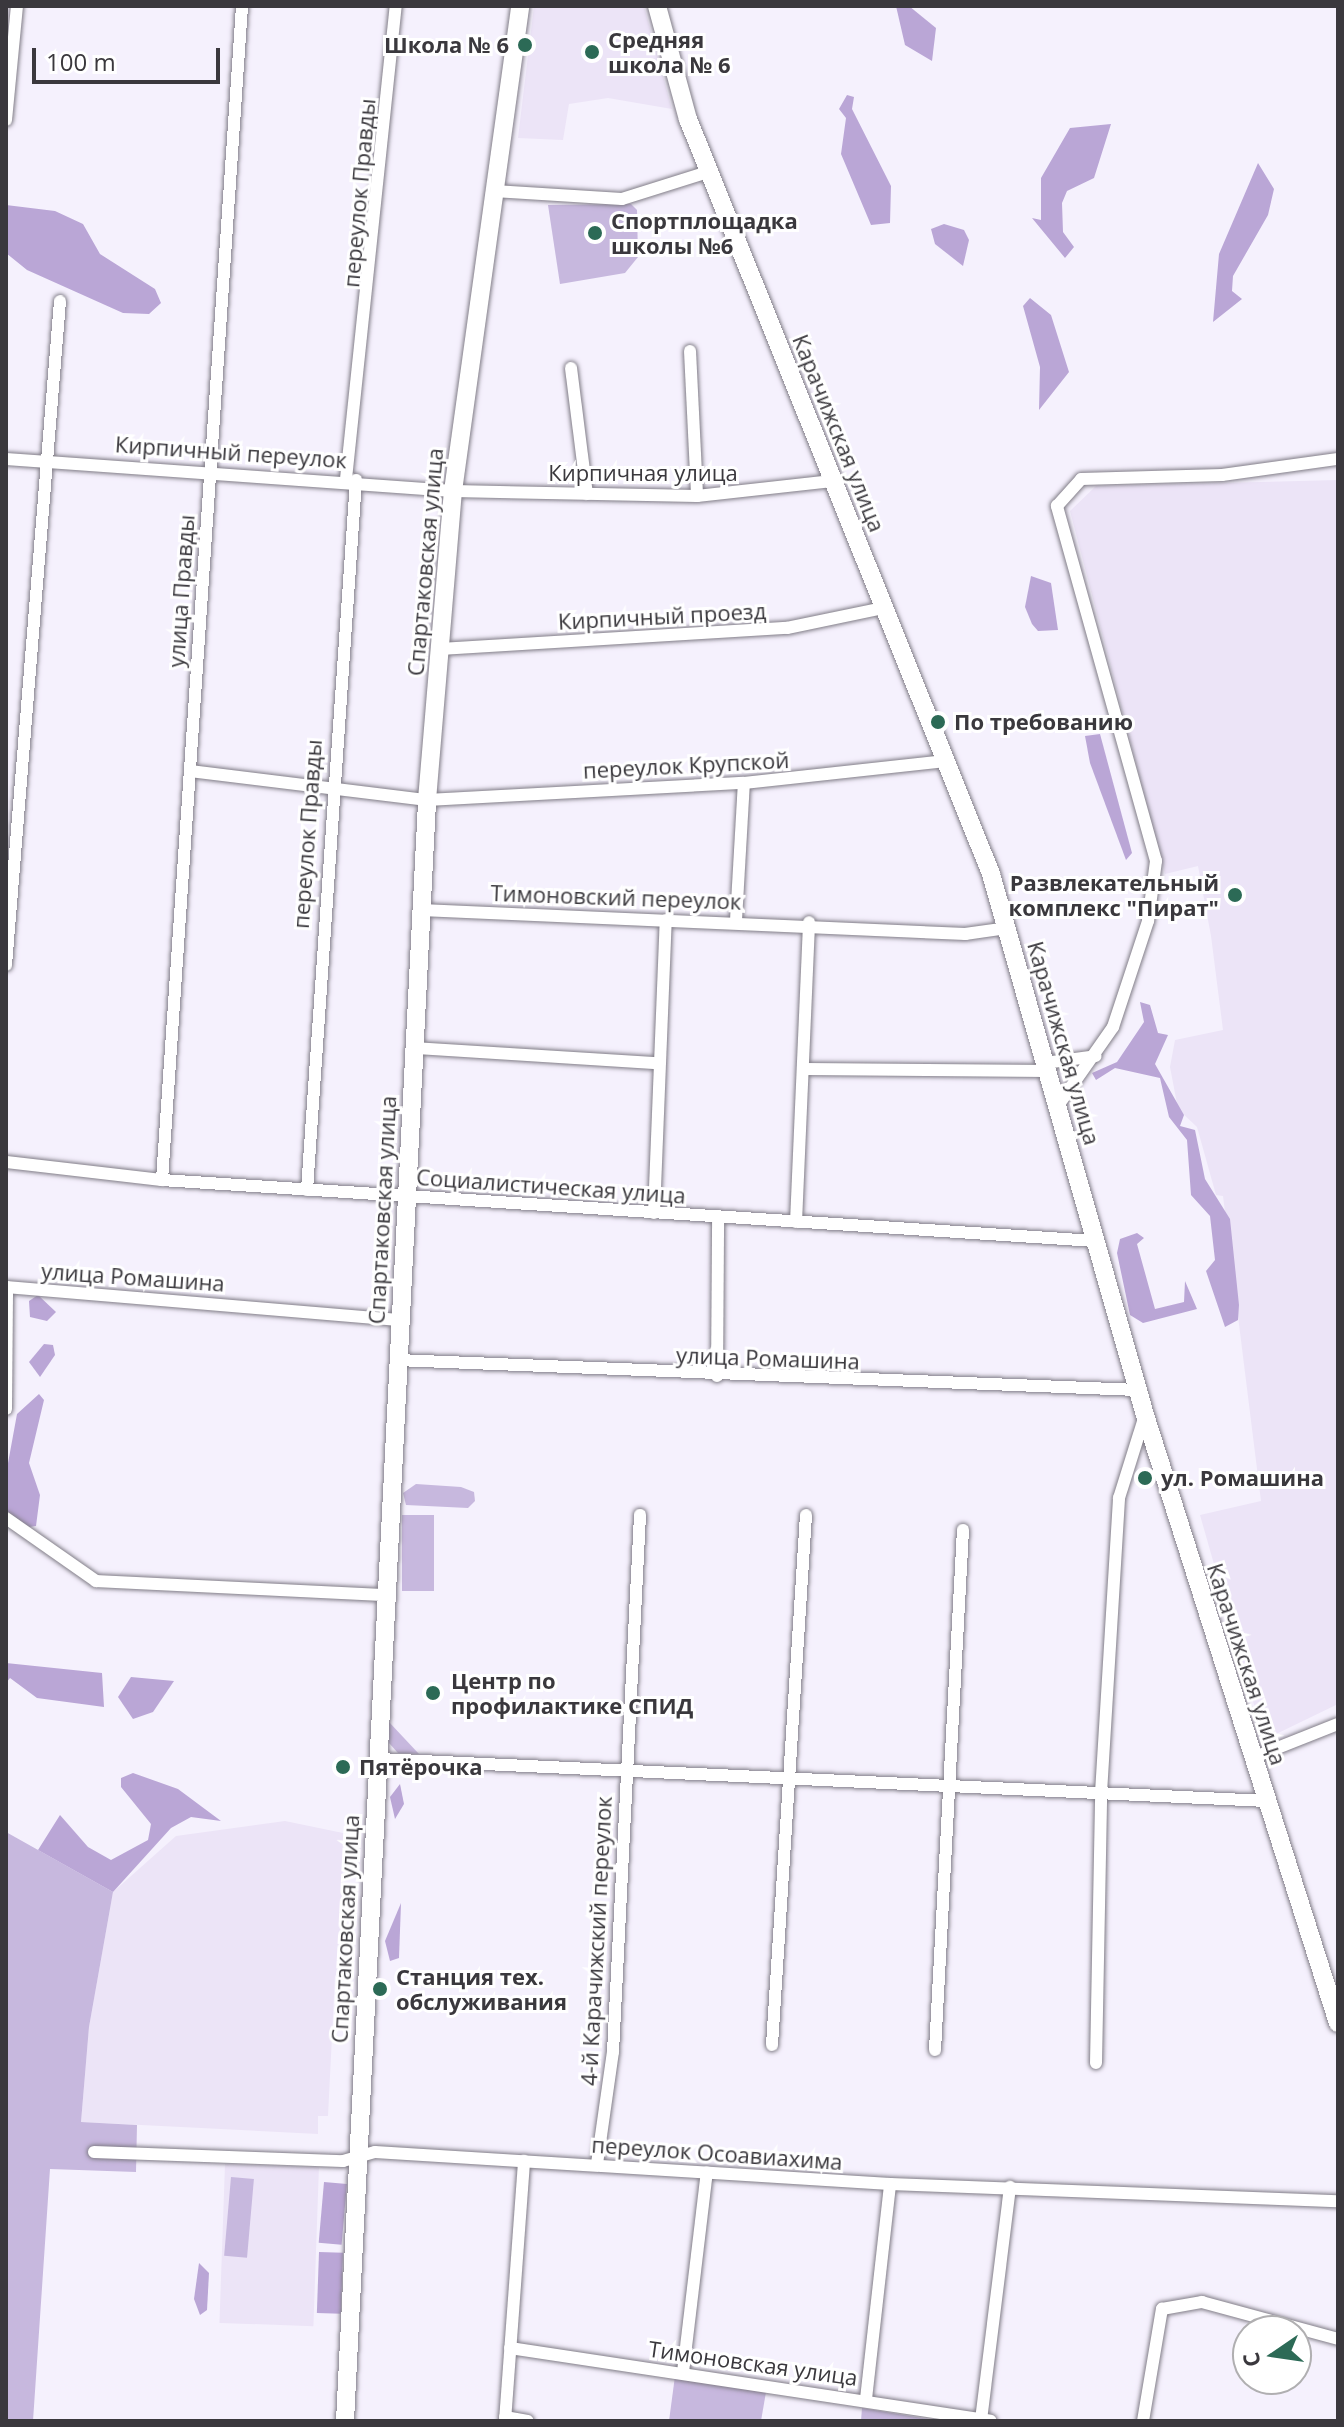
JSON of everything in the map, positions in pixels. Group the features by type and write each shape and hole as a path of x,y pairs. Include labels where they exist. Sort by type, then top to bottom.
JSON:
{"street":[{"path":"6,120 17,6"},
{"name":"улица Правды","path":"162,1180 242,6"},
{"name":"переулок Правды","path":"307,1190 329,787 351,480 396,6"},
{"name":"Спартаковская улица","path":"345,2421 427,800 453,491 520,6"},
{"name":"Карачижская улица","path":"657,6 708,172 946,761 1007,928 1145,1415 1338,2023"},
{"path":"494,191 622,199 708,172"},
{"path":"6,965 50,462 60,301"},
{"path":"690,351 697,496"},
{"path":"571,368 587,494"},
{"name":"Кирпичный переулок","path":"6,459 209,468 453,491"},
{"path":"1057,1107 1096,1056 1148,921 1156,861 1057,506 1081,479 1222,475 1338,459"},
{"name":"Кирпичная улица","path":"453,491 697,496 832,481"},
{"name":"Кирпичный проезд","path":"440,649 787,628 884,608"},
{"name":"переулок Крупской","path":"190,771 427,800 744,783 946,761"},
{"path":"6,775 22,777"},
{"path":"736,920 744,783"},
{"name":"Тимоновский переулок","path":"421,910 666,920 809,922 965,934 1007,928"},
{"path":"654,1213 656,1063 666,920"},
{"path":"796,1222 809,922"},
{"path":"415,1048 656,1063"},
{"path":"805,1069 1047,1067 1096,1056"},
{"name":"Социалистическая улица","path":"6,1162 162,1180 1094,1241"},
{"path":"717,1376 718,1218"},
{"path":"6,1409 7,1287"},
{"name":"улица Ромашина","path":"7,1287 399,1320"},
{"name":"улица Ромашина","path":"397,1360 717,1376 1139,1390"},
{"path":"1096,2063 1101,1793 1119,1498 1145,1415"},
{"name":"4-й Карачижский переулок","path":"597,2164 613,2052 640,1515"},
{"path":"772,2045 806,1515"},
{"path":"6,1518 96,1581 387,1595"},
{"path":"935,2050 963,1530"},
{"path":"1252,1758 1338,1724"},
{"name":"4-й Карачижский переулок","path":"379,1759 625,1768 1266,1801"},
{"name":"переулок Осоавиахима","path":"94,2152 524,2161 890,2184 1338,2201"},
{"path":"524,2161 505,2419 528,2421"},
{"path":"683,2372 707,2172"},
{"path":"866,2399 890,2184"},
{"path":"986,2420 1010,2187"},
{"path":"1143,2421 1162,2309 1202,2302 1338,2339"},
{"name":"Тимоновская улица","path":"510,2348 866,2399 986,2420"}],"shaded area":[{"name":"Средняя школа № 6","path":"534,6 644,6 672,109 608,98 569,104 563,140 518,138"},
{"path":"896,6 909,6 936,28 932,61 905,45"},
{"path":"847,95 854,97 852,109 891,186 890,223 871,225 841,154 846,118 839,109"},
{"path":"1111,124 1094,178 1067,191 1062,203 1063,232 1074,247 1065,258 1032,218 1041,220 1041,178 1070,128"},
{"path":"1258,163 1274,189 1268,215 1233,276 1232,291 1242,299 1213,322 1219,254"},
{"name":"Спортплощадка школы №6","path":"631,204 637,210 638,257 625,273 560,284 548,205"},
{"path":"6,205 55,211 83,224 100,254 155,289 161,303 149,314 123,313 27,270 6,253"},
{"path":"944,224 964,230 969,240 963,266 935,244 931,229"},
{"path":"1030,298 1051,315 1069,372 1039,410 1040,367 1023,306"},
{"path":"1338,480 1338,1704 1264,1740 1200,1515 1261,1501 1223,1196 1216,1195 1197,1127 1178,1109 1170,1067 1175,1040 1223,1030 1211,936 1198,866 1165,874 1070,511 1096,486"},
{"path":"1031,576 1051,583 1058,630 1038,631 1032,624 1025,607"},
{"path":"1100,734 1132,853 1126,860 1090,763 1085,736"},
{"path":"1140,1002 1150,1005 1158,1033 1168,1035 1155,1064 1184,1115 1180,1126 1195,1130 1205,1179 1230,1219 1239,1305 1238,1320 1225,1327 1206,1271 1215,1260 1210,1216 1191,1195 1187,1140 1169,1117 1160,1078 1115,1068 1096,1080 1092,1073 1117,1062 1144,1022"},
{"path":"1137,1233 1144,1238 1137,1244 1155,1309 1184,1302 1185,1281 1197,1309 1143,1323 1130,1315 1117,1253 1120,1239"},
{"path":"38,1295 56,1312 47,1321 30,1317 29,1301"},
{"path":"44,1344 53,1345 55,1355 40,1377 29,1362"},
{"path":"39,1394 44,1400 29,1463 40,1495 36,1526 29,1527 6,1511 6,1474 17,1414"},
{"path":"416,1484 461,1487 474,1492 475,1501 468,1508 406,1505 403,1493"},
{"path":"402,1515 434,1515 434,1591 402,1591"},
{"path":"6,1663 102,1673 104,1707 37,1698 10,1678 6,1683"},
{"path":"131,1677 174,1681 153,1712 133,1719 118,1697"},
{"path":"389,1722 419,1754 398,1753 389,1743"},
{"path":"133,1773 178,1789 221,1821 191,1817 171,1828 113,1892 38,1850 60,1815 88,1847 111,1860 148,1840 151,1824 121,1787 121,1778"},
{"path":"400,1784 404,1804 395,1819 390,1797"},
{"path":"285,1821 343,1833 342,1968 335,1976 328,2116 318,2116 318,2134 81,2122 89,2027 113,1892 176,1836"},
{"path":"6,1832 113,1892 89,2027 81,2122 137,2125 136,2172 50,2169 33,2421 6,2421"},
{"path":"401,1903 399,1958 390,1961 385,1941"},
{"path":"225,2164 319,2167 313,2326 219,2323"},
{"path":"231,2177 254,2179 247,2258 224,2256"},
{"path":"324,2182 347,2184 342,2245 319,2243"},
{"path":"319,2252 343,2253 341,2314 317,2313"},
{"path":"199,2263 209,2273 207,2310 200,2315 194,2299"},
{"path":"675,2376 766,2392 761,2421 669,2421"},
{"path":"862,2408 940,2421 861,2421"}],"place":[{"name":"Школа № 6","path":"525,45"},
{"name":"Средняя школа № 6","path":"592,52"},
{"name":"Спортплощадка школы №6","path":"595,233"},
{"name":"По требованию","path":"938,722"},
{"name":"Развлекательный комплекс \"Пират\"","path":"1235,895"},
{"name":"ул. Ромашина","path":"1145,1478"},
{"name":"Центр по профилактике СПИД","path":"433,1693"},
{"name":"Пятёрочка","path":"343,1767"},
{"name":"Станция тех. обслуживания","path":"380,1989"}]}
